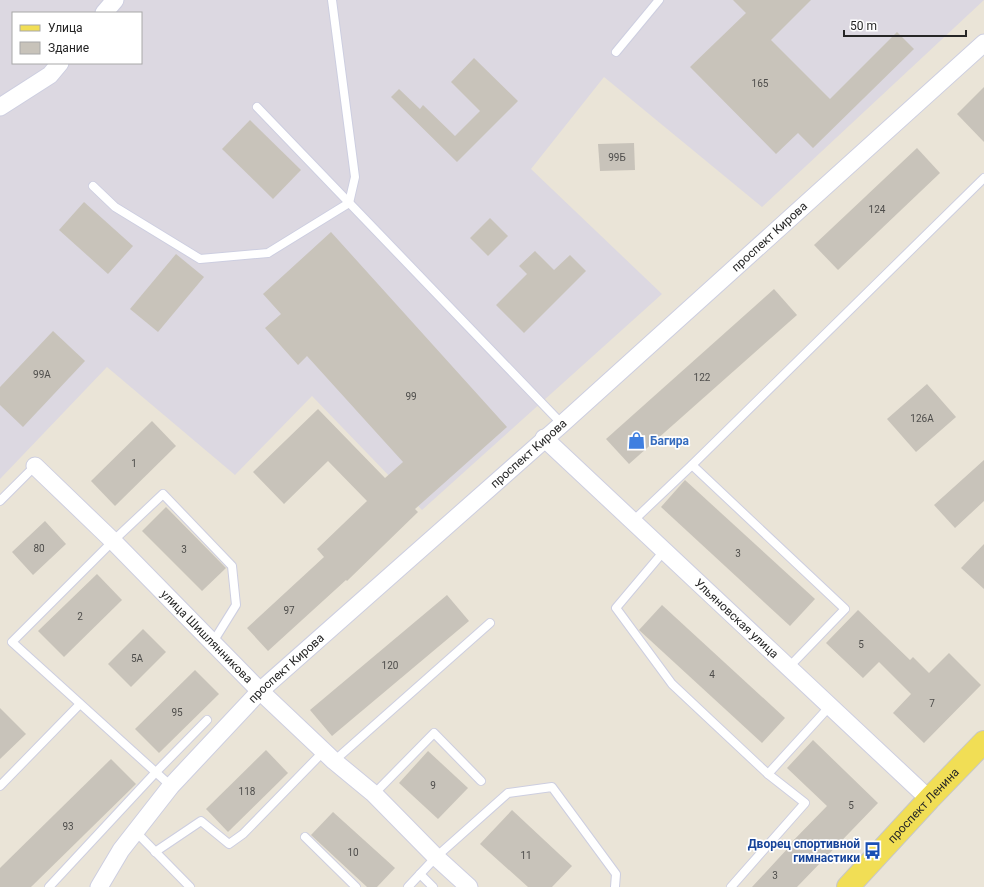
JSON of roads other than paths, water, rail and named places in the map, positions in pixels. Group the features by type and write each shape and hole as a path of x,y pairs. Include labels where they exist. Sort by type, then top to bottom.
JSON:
{"main road":[{"name":"проспект Ленина","path":"848,887 984,742"}],"street":[{"path":"105,12 115,0"},
{"name":"проспект Кирова","path":"98,887 122,850 171,786 260,691 544,438 562,424 984,43"},
{"path":"0,107 50,75 59,64"},
{"name":"Ульяновская улица","path":"544,438 929,799"},
{"name":"улица Шишлянникова","path":"35,466 113,541 260,691 329,756 374,794 436,857 469,887"}],"lane":[{"path":"93,186 115,207 200,258 268,253 349,203 355,177 332,0"},
{"path":"616,52 659,0"},
{"path":"257,107 562,424"},
{"path":"633,521 984,178"},
{"path":"692,465 845,609 789,667"},
{"path":"0,501 35,466"},
{"path":"171,786 12,642 113,541 164,494 232,566 236,605 212,642"},
{"path":"664,551 616,608 672,684 768,774 805,804 731,887"},
{"path":"155,852 201,821 229,844 243,834 329,756 490,623"},
{"path":"0,786 80,704"},
{"path":"768,774 830,706"},
{"path":"48,887 207,720"},
{"path":"374,794 434,733 481,782"},
{"path":"408,887 436,857 508,793 552,787 616,874 615,887"},
{"path":"136,832 190,887"},
{"path":"305,837 356,887"},
{"path":"420,874 433,887"}],"place":[{"name":"Багира","path":"637,441"},
{"name":"Дворец спортивной гимнастики","path":"873,851"}]}
